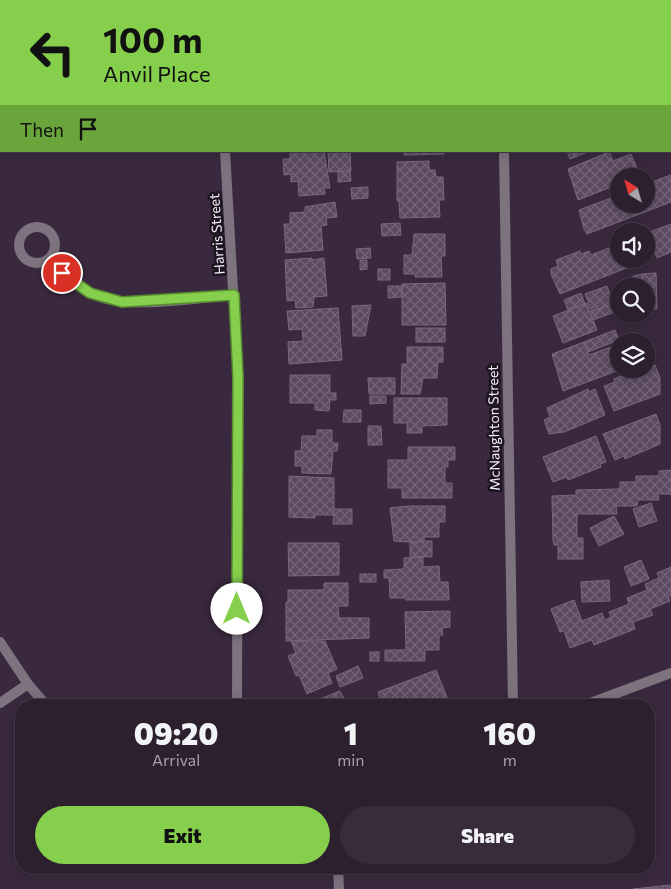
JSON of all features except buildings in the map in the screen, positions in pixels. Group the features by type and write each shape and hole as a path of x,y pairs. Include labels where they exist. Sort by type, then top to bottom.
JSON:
{"street":[{"name":"Harris Street","path":"225,152 238,377 237,699"},
{"name":"McNaughton Street","path":"504,152 513,699"},
{"path":"49,259 79,287 99,297 122,302 234,295"},
{"path":"0,642 28,684 41,699"},
{"path":"601,699 671,672"},
{"path":"0,703 28,684"},
{"path":"338,874 339,889"}],"route":[{"path":"62,273 79,287 90,293 122,302 234,295 238,377 237,609"}]}
